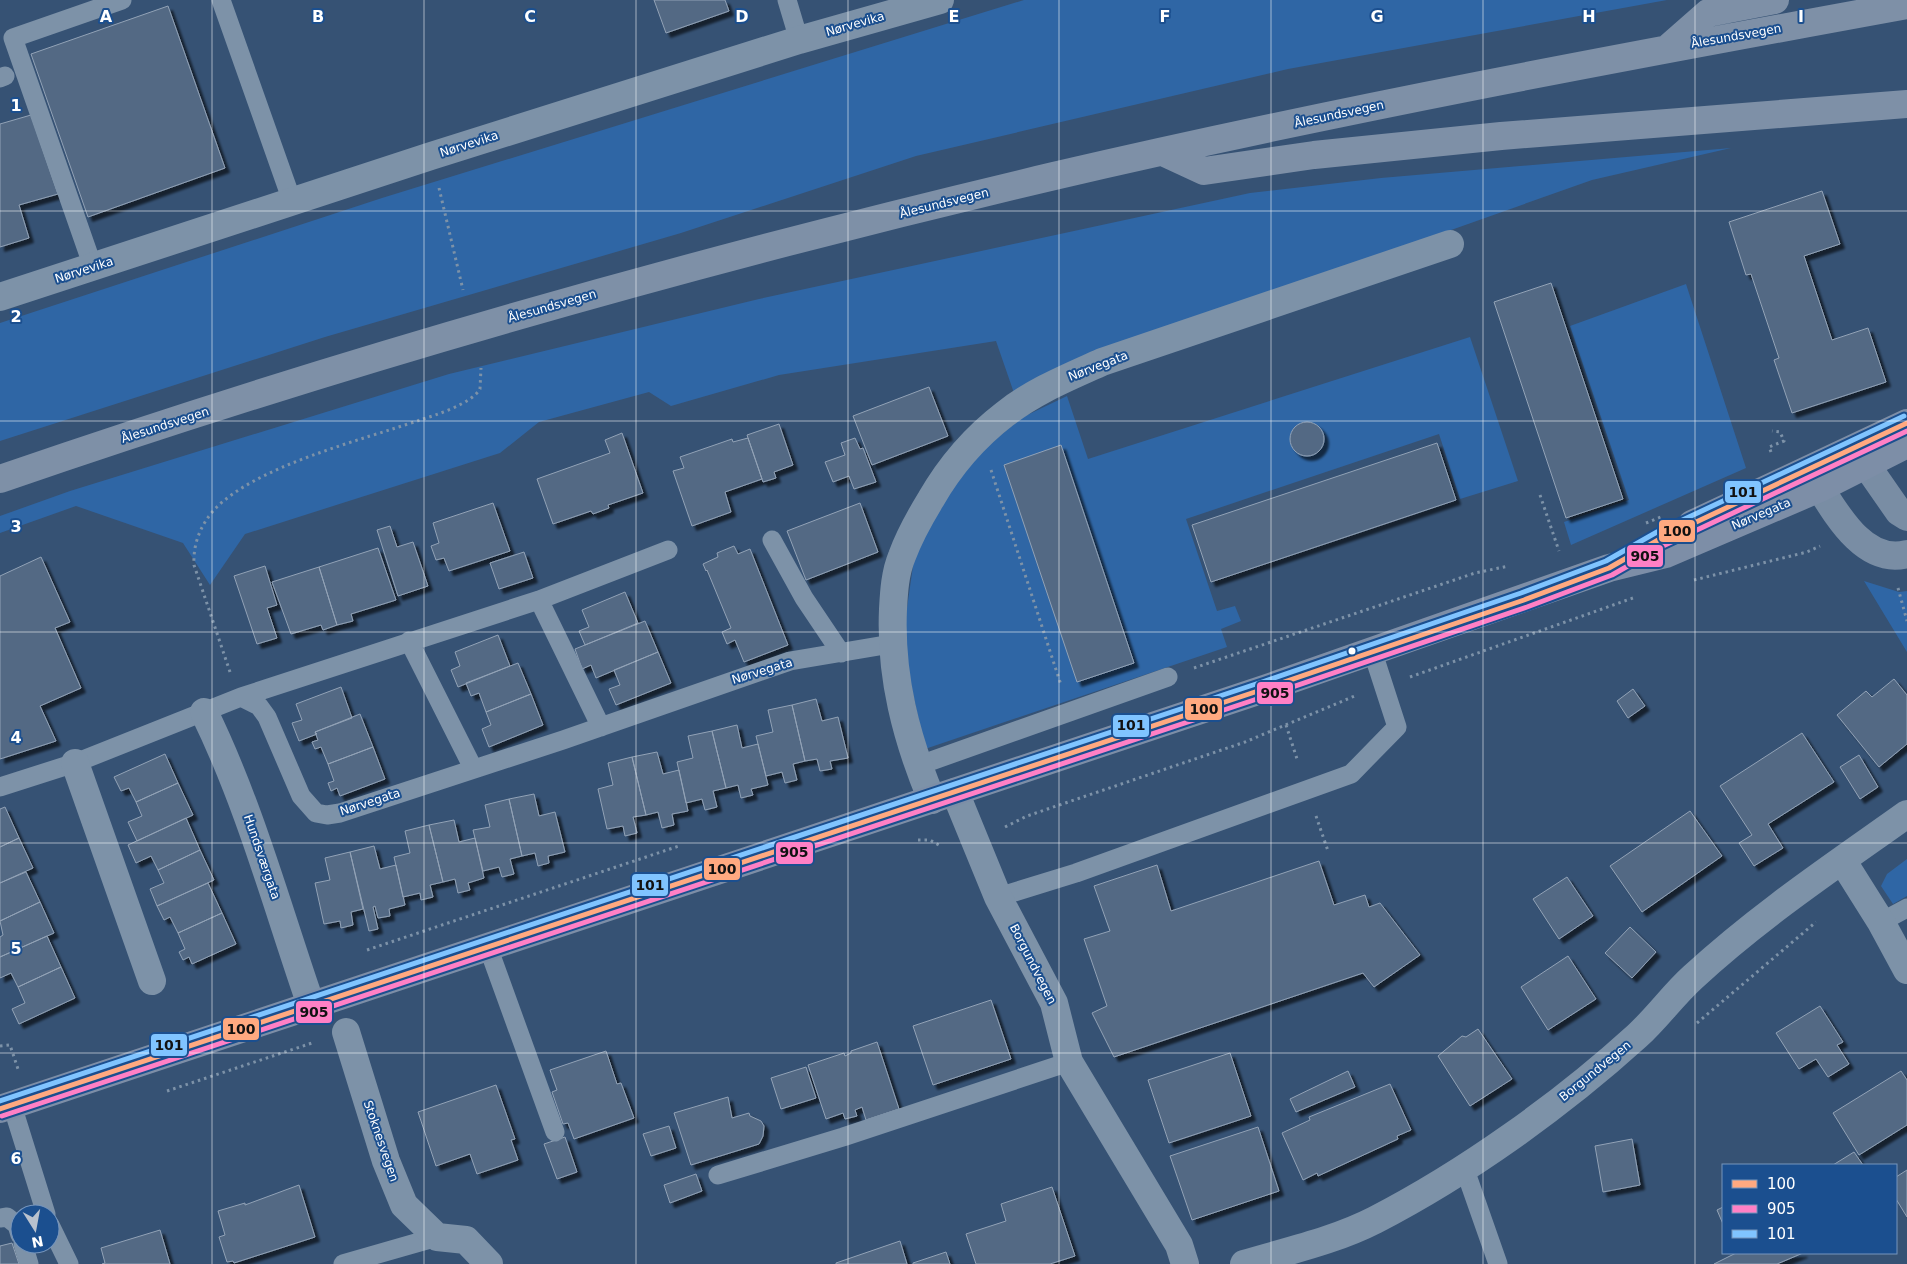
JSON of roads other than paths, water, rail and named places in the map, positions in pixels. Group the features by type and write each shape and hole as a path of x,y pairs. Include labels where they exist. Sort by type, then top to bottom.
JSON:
{"highway":[{"path":"1667,49 1708,13 1775,0"},
{"name":"Ålesundsvegen","path":"0,479 356,364 575,300 909,211 1163,152 1439,92 1907,5"},
{"path":"1163,152 1204,171 1314,155 1501,136 1907,104"}],"main road":[{"name":"Nørvegata","path":"1609,568 1660,539 1907,423"},
{"name":"Nørvegata","path":"6,1107 1373,652 1609,568 1666,554 1820,488 1867,466 1907,444"},
{"path":"1907,517 1898,512 1867,466 1836,458 1820,488 1859,541 1881,554 1892,556 1907,554"}],"street":[{"name":"Nørvevika","path":"0,297 431,156 799,40 886,7 940,0"},
{"name":"Nørvegata","path":"943,796 917,766 896,684 891,644 894,588 901,557 920,518 940,483 971,443 1006,413 1046,388 1102,362 1450,244"},
{"name":"Hundsværgata","path":"204,712 224,754 256,837 311,1005"},
{"path":"75,763 152,981"},
{"name":"Borgundvegen","path":"943,796 972,836 998,897 1054,1003 1069,1062 1179,1245 1186,1264"},
{"name":"Borgundvegen","path":"1244,1264 1348,1232 1373,1221 1422,1194 1514,1134 1601,1067 1639,1034 1693,977 1769,913 1907,814"},
{"path":"1842,860 1881,922 1907,970"},
{"name":"Stoknesvegen","path":"346,1032 386,1161 404,1205 438,1237"},
{"path":"438,1237 466,1240 489,1264"}],"lane":[{"path":"93,267 13,38 122,0"},
{"path":"221,0 292,201"},
{"path":"787,0 799,40"},
{"path":"772,540 804,598 841,653"},
{"path":"0,787 75,763 242,697 538,600 668,550"},
{"path":"538,600 601,727"},
{"path":"409,641 472,768"},
{"name":"Nørvegata","path":"242,697 259,706 267,717 301,796 316,813 326,815 340,813 601,727 790,661 891,644"},
{"path":"998,897 1076,873 1351,774 1397,727 1373,652"},
{"path":"917,766 1168,677"},
{"path":"1881,922 1907,908"},
{"path":"488,947 555,1132"},
{"path":"718,1175 1069,1062"},
{"path":"6,1107 42,1204"},
{"path":"1464,1167 1498,1264"},
{"path":"343,1264 438,1237"},
{"path":"60,1246 69,1264"}]}
